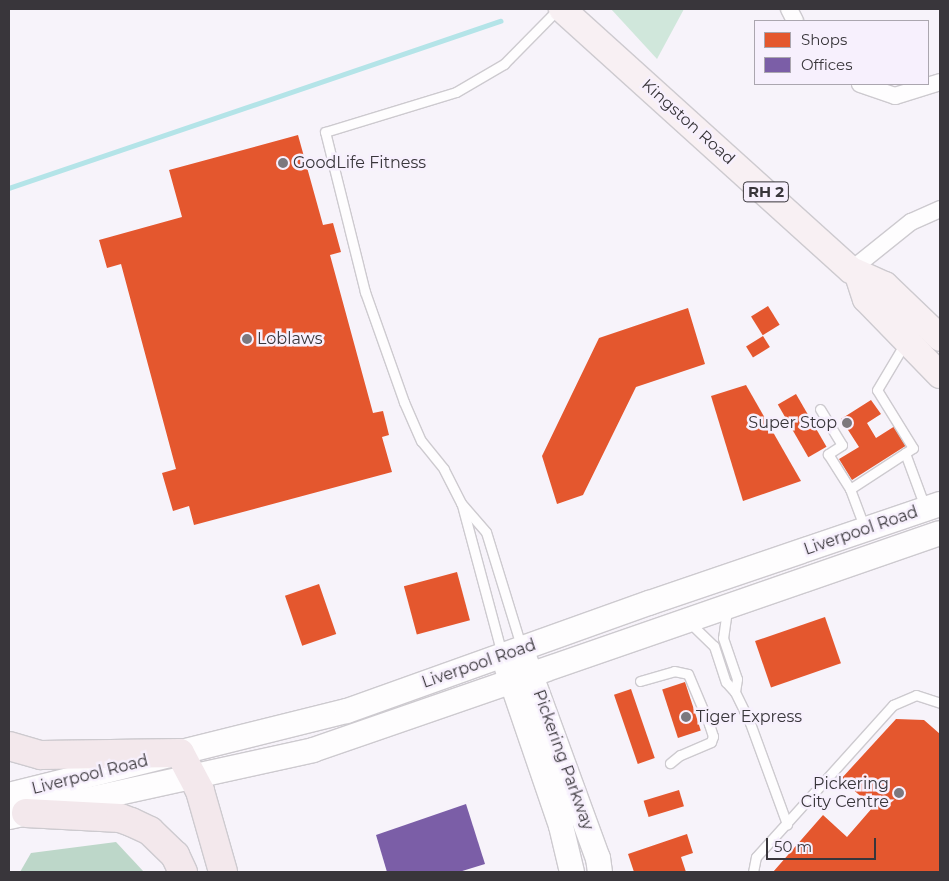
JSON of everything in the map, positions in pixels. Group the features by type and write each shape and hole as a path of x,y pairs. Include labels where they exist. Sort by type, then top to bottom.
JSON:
{"highway":[{"path":"9,746 41,755 176,744 200,791 223,872"},
{"path":"15,808 120,818 131,822 150,831 175,855 183,872"}],"main road":[{"name":"Kingston Road","path":"562,9 855,272 885,285 940,338"},
{"name":"Kingston Road","path":"855,272 866,299 932,367 940,382"},
{"name":"Liverpool Road","path":"15,808 176,744 347,711 933,506"},
{"name":"Liverpool Road","path":"15,808 193,778 313,750 940,534"},
{"name":"Pickering Parkway","path":"512,652 521,678 572,872"},
{"name":"Pickering Parkway","path":"521,678 595,848 600,872"}],"street":[{"path":"863,85 895,96 940,82"},
{"path":"855,272 911,222 940,209"}],"lane":[{"path":"512,652 461,503 444,469 421,441 390,364 365,292 325,132 456,92 504,64 558,9"},
{"path":"850,489 913,448 877,390 906,341"},
{"path":"820,409 842,446 828,454 850,489 865,529"},
{"path":"905,453 933,506"},
{"path":"461,503 486,532 512,652"},
{"path":"728,606 723,624 723,638 737,679 735,692"},
{"path":"687,621 703,632 714,646 726,682 735,692 750,723 787,824"},
{"path":"640,681 674,671 688,674 709,724 713,736 711,742 680,755 670,764"},
{"path":"753,872 756,857 893,705 916,695 940,703"}],"green space":[{"path":"611,9 684,9 657,59"},
{"path":"116,842 144,872 20,872 31,853"}],"building: Shops":[{"name":"Loblaws","path":"298,135 323,225 333,223 341,252 330,255 373,413 383,411 389,435 382,437 392,472 194,525 189,506 173,511 162,473 176,469 121,264 107,268 99,240 182,217 169,170"},
{"path":"768,306 780,325 763,335 751,317"},
{"path":"688,308 705,364 636,387 583,495 557,504 542,456 599,338"},
{"path":"763,336 770,347 753,358 746,347"},
{"path":"746,385 801,481 743,501 711,396"},
{"path":"796,394 826,447 808,457 778,404"},
{"path":"871,400 881,414 867,423 876,438 895,426 907,445 852,480 839,459 859,447 841,419"},
{"path":"457,572 470,620 417,635 404,586"},
{"path":"319,584 336,634 302,646 285,596"},
{"path":"825,617 841,663 771,687 755,641"},
{"path":"685,682 701,731 678,738 662,689"},
{"path":"631,689 655,758 638,764 614,695"},
{"name":"Pickering City Centre","path":"896,719 924,720 940,734 940,872 773,872 823,815 847,837 873,807 841,779"},
{"path":"679,790 684,806 649,817 644,801"},
{"path":"687,834 693,853 681,857 686,872 634,872 628,854"}],"building: Offices":[{"path":"466,804 485,864 459,872 387,872 376,835"}],"waterway":[{"path":"9,188 500,21"}],"place":[{"name":"GoodLife Fitness","path":"283,163"},
{"name":"Loblaws","path":"247,339"},
{"name":"Super Stop","path":"847,423"},
{"name":"Tiger Express","path":"686,717"},
{"name":"Pickering City Centre","path":"899,793"}]}
